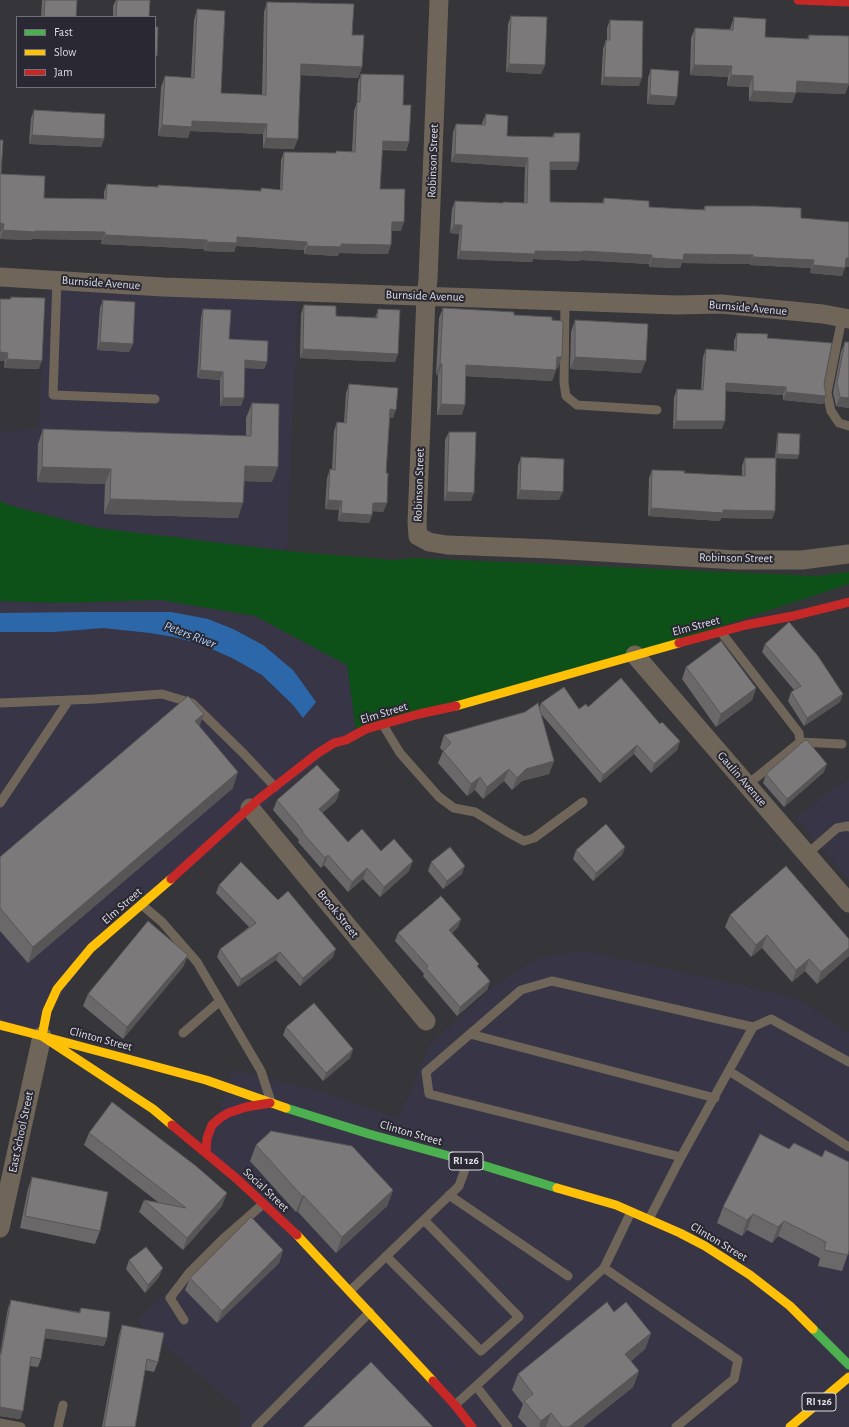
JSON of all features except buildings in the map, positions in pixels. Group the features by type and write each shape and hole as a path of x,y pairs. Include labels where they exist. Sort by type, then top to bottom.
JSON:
{"main road":[{"path":"798,0 849,2"},
{"name":"Elm Street","path":"42,1036 47,1011 57,989 90,948 142,905 250,808 318,753 334,743 346,740 366,730 383,725 635,655 746,625 793,616 849,602"},
{"name":"Social Street","path":"0,1025 42,1036 153,1109 206,1153 298,1236 455,1405 472,1427"},
{"name":"Clinton Street","path":"42,1036 206,1080 271,1103 425,1150 468,1161 601,1201 631,1212 680,1233 705,1246 750,1275 790,1306 849,1365"},
{"path":"206,1153 207,1138 212,1125 220,1118 228,1113 246,1107 271,1103"},
{"name":"RI 126","path":"790,1427 849,1377"}],"street":[{"name":"Robinson Street","path":"439,0 417,523 418,536 429,542 447,545 550,549 737,560 802,560 849,554"},
{"name":"Burnside Avenue","path":"0,277 163,287 676,305 721,304 823,314 846,318"},
{"name":"Gaulin Avenue","path":"635,655 849,903"},
{"name":"Brook Street","path":"250,808 426,1021"},
{"name":"East School Street","path":"0,1228 6,1176 42,1036"}],"lane":[{"path":"57,280 53,394 155,399"},
{"path":"565,301 564,383 566,396 577,405 657,410"},
{"path":"846,318 827,393 831,411 839,423 849,426"},
{"path":"721,632 800,733 800,742"},
{"path":"0,703 162,694 192,703 275,787"},
{"path":"0,803 69,700"},
{"path":"383,725 400,753 439,797 454,808 475,812 509,834 524,841 534,838 583,802"},
{"path":"747,785 800,742 842,744"},
{"path":"807,854 837,828 848,826 849,828"},
{"path":"142,905 162,922 196,962 262,1071 271,1103"},
{"path":"681,1157 429,1094 426,1072 521,990 552,981 753,1027"},
{"path":"183,1033 220,1001"},
{"path":"649,1220 681,1157 753,1027 771,1018 849,1062"},
{"path":"470,1034 715,1098"},
{"path":"729,1071 847,1146"},
{"path":"350,1291 459,1186 468,1161"},
{"path":"449,1195 568,1276"},
{"path":"184,1320 170,1298 189,1274 218,1244 263,1204"},
{"path":"455,1405 604,1268 631,1212"},
{"path":"386,1256 481,1351 519,1317 424,1220"},
{"path":"604,1268 738,1360 734,1379 676,1427"},
{"path":"256,1427 370,1312"},
{"path":"476,1386 508,1427"},
{"path":"58,1427 63,1405"},
{"path":"0,1423 21,1427"}],"shaded area":[{"path":"48,282 298,287 287,551 97,528 8,505 0,501 0,432 38,429"},
{"path":"161,600 255,616 347,665 356,730 90,952 39,1033 0,1027 0,601 60,603"},
{"path":"849,780 849,880 796,818 836,787"},
{"path":"583,951 714,979 798,999 828,1018 846,1033 849,1031 849,1427 239,1427 242,1411 136,1321 258,1205 202,1154 212,1133 232,1070 320,1091 399,1118 431,1043 491,988 538,958"}],"green space":[{"path":"0,501 8,505 97,528 287,551 393,560 415,558 817,576 849,572 849,584 692,636 356,730 347,665 255,616 161,600 60,603 0,601"}],"water":[{"name":"Peters River","path":"171,612 208,619 233,629 263,645 293,670 316,702 303,718 293,705 262,675 234,659 201,644 174,637 103,628 54,632 0,632 0,613"}],"traffic: fast":[{"path":"286,1108 369,1134 482,1165 557,1188"},
{"path":"813,1329 849,1365"}],"traffic: slow":[{"path":"456,706 679,643"},
{"path":"42,1036 47,1011 57,989 91,948 171,879"},
{"path":"0,1025 42,1036 153,1109 172,1125"},
{"path":"42,1036 206,1080 286,1108"},
{"path":"557,1188 616,1205 680,1233 705,1246 750,1275 790,1306 813,1329"},
{"path":"297,1235 433,1381"},
{"path":"790,1427 849,1377"}],"traffic: jam":[{"path":"798,0 849,2"},
{"path":"679,643 746,625 793,616 849,602"},
{"path":"171,879 259,799 318,753 334,743 346,740 366,729 419,714 456,706"},
{"path":"206,1153 207,1138 212,1125 220,1118 228,1113 246,1107 270,1103"},
{"path":"172,1125 237,1179 297,1235"},
{"path":"433,1381 455,1405 472,1427"}]}
